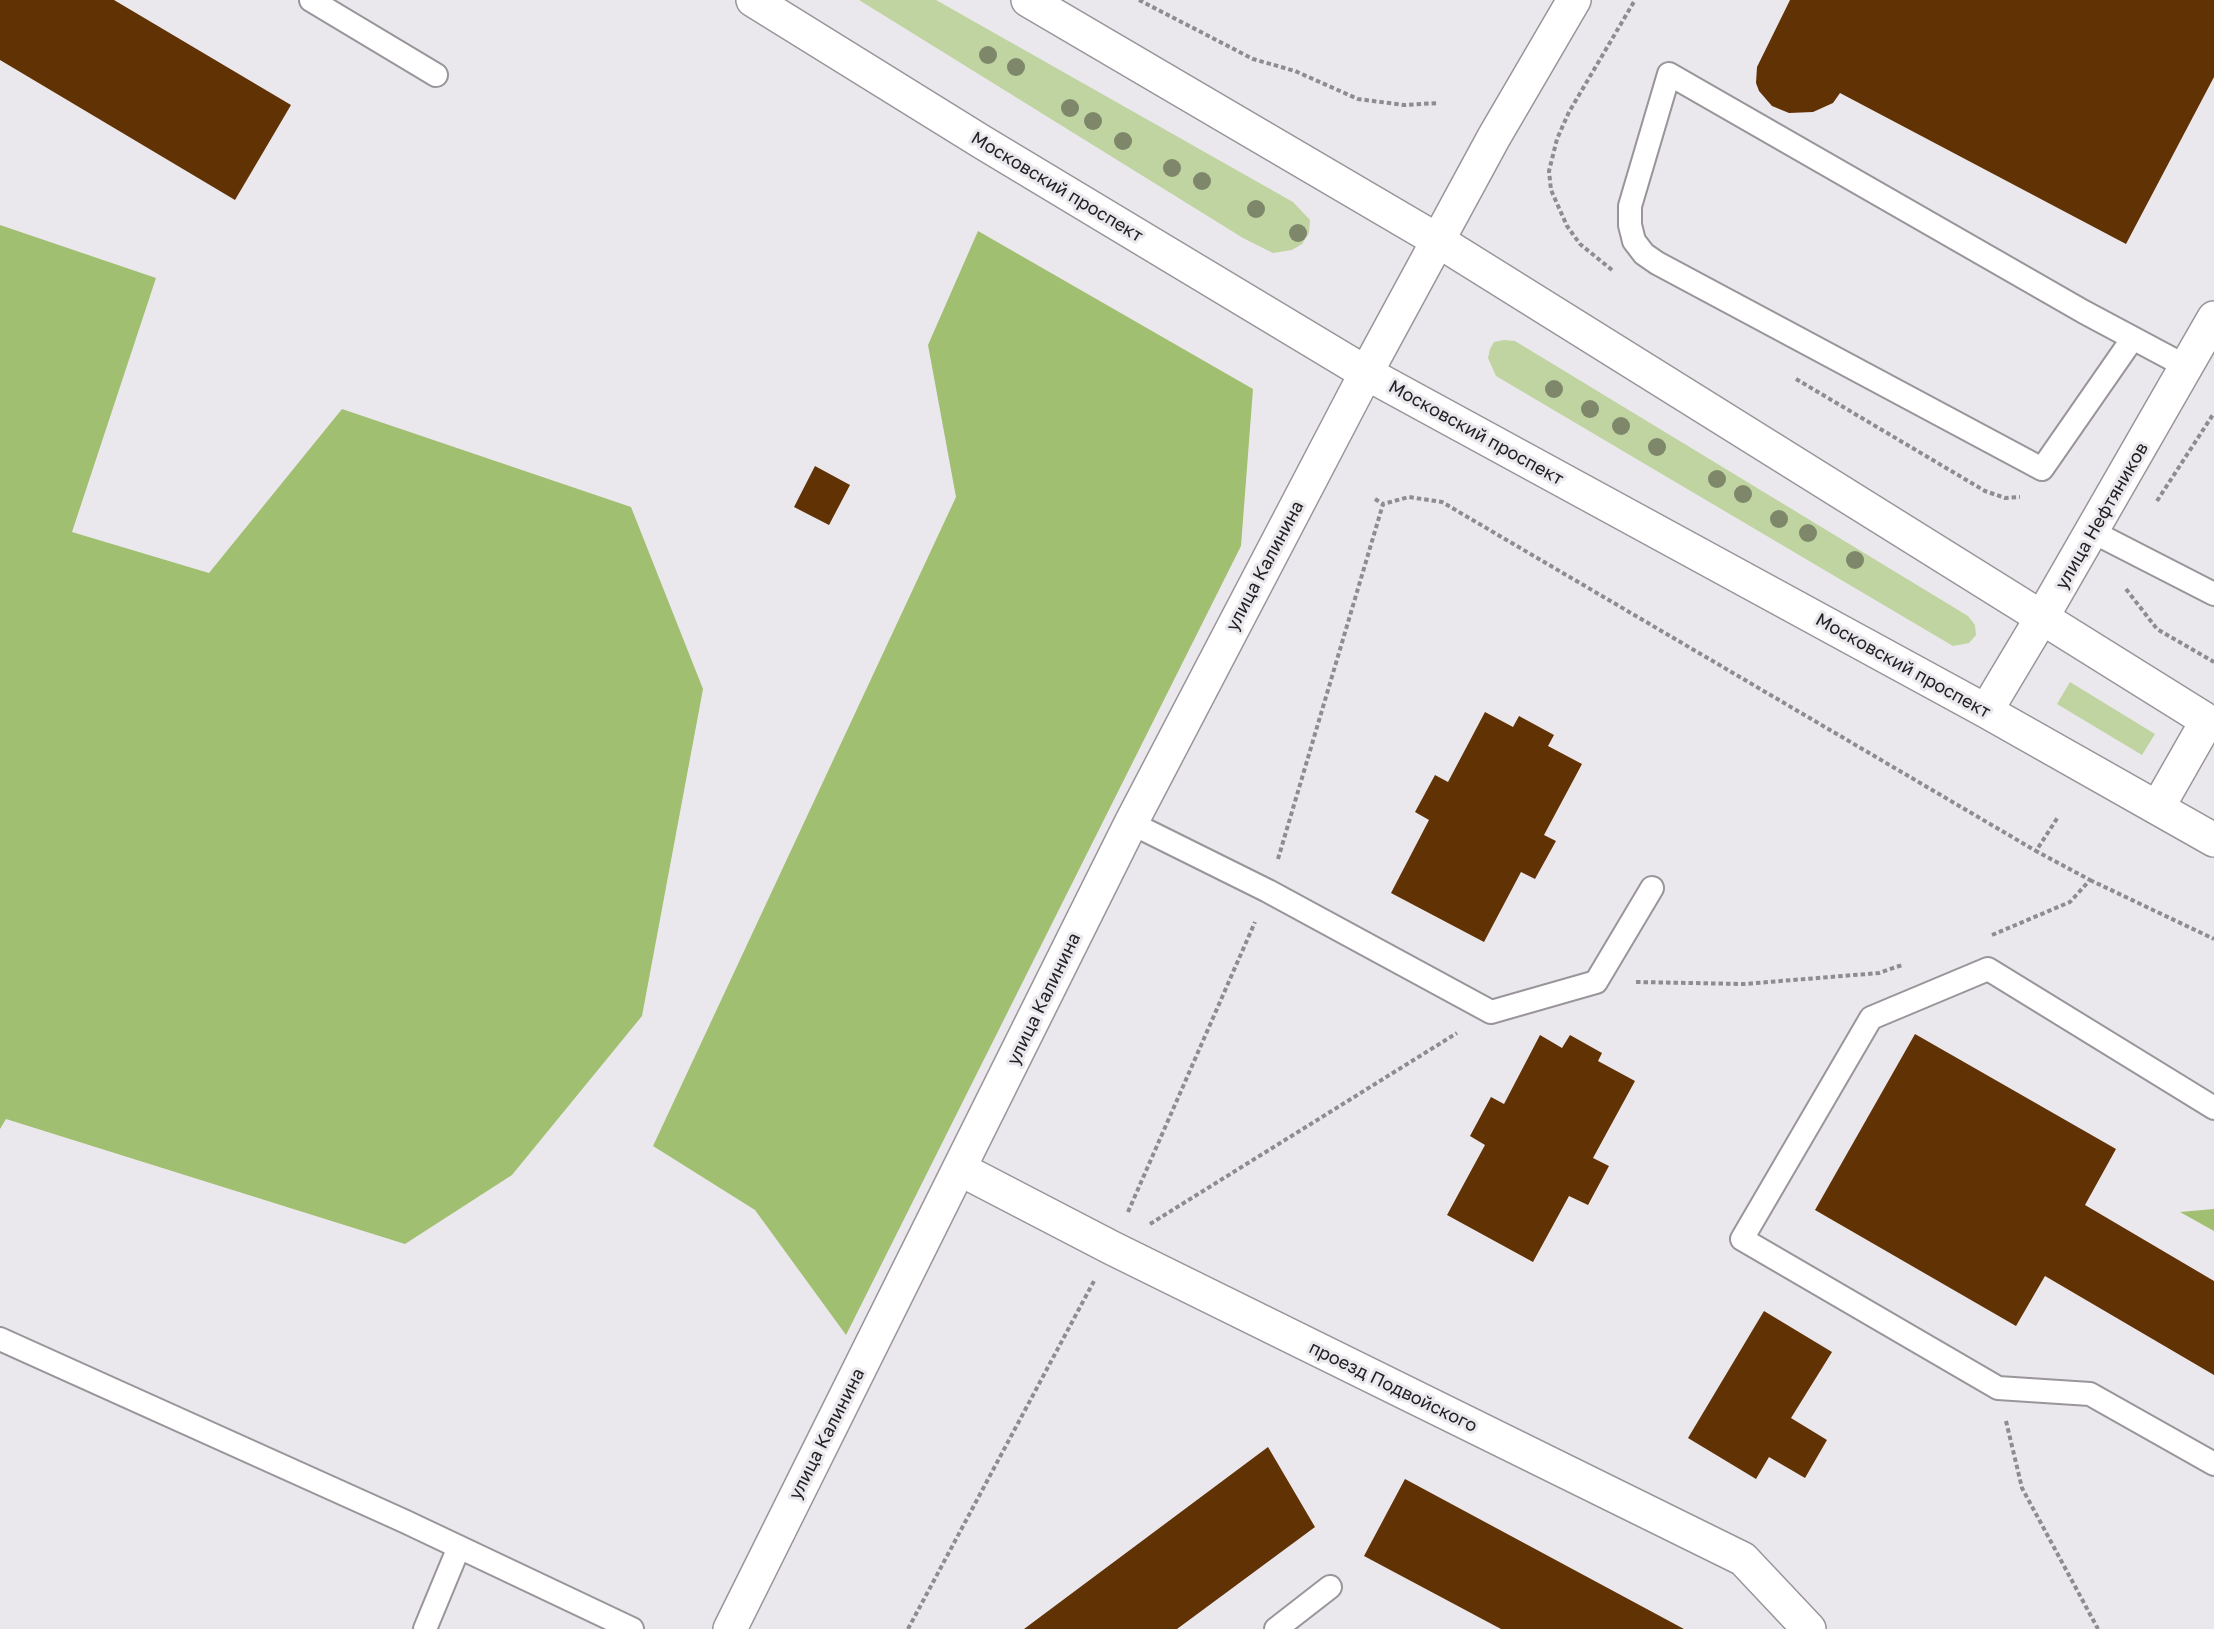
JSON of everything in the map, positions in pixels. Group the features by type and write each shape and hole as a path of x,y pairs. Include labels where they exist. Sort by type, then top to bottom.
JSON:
{"main road":[{"name":"Московский проспект","path":"753,0 982,142 1366,374 1986,711 2214,840"},
{"name":"улица Калинина","path":"730,1629 1131,823 1437,240 1574,0"},
{"path":"1030,1 1437,240 2211,723 2158,807"},
{"name":"улица Нефтяников","path":"1986,711 2093,532 2213,323"},
{"name":"проезд Подвойского","path":"960,1169 1112,1248 1743,1559 1809,1629"}],"lane":[{"path":"311,0 436,75"},
{"path":"2133,338 2042,469 1657,263 1644,254 1634,241 1630,225 1630,206 1669,74 2187,367"},
{"path":"2093,532 2214,594"},
{"path":"1131,823 1268,891 1491,1012 1596,982 1652,888"},
{"path":"2214,1108 1988,969 1871,1018 1742,1239 1998,1388 2090,1394 2214,1464"},
{"path":"0,1339 459,1547 632,1629"},
{"path":"424,1629 459,1547"},
{"path":"1276,1629 1330,1587"}],"path":[{"path":"1139,0 1254,59 1295,71 1358,99 1404,105 1439,103"},
{"path":"2214,413 2126,549 2115,575 2157,629 2214,662"},
{"path":"1375,499 1383,504 1409,497 1442,502 2036,851 2090,880 2214,939"},
{"path":"908,1629 1112,1248 1268,891 1383,504"},
{"path":"2036,851 2058,817"},
{"path":"1984,939 2070,902 2090,880"},
{"path":"1596,982 1744,984 1879,973 1910,963"},
{"path":"1112,1248 1491,1012"},
{"path":"1998,1388 2022,1488 2098,1629"}],"green space":[{"path":"859,0 936,0 1293,202 1310,220 1309,233 1302,244 1292,250 1273,253 1243,238"},
{"path":"0,225 156,278 72,532 209,573 342,409 631,507 703,689 642,1016 512,1175 405,1244 6,1119 0,1129"},
{"path":"978,231 1253,389 1241,546 846,1335 755,1210 653,1146 956,497 928,345"},
{"path":"1515,341 1968,616 1975,625 1976,635 1969,643 1953,646 1496,376 1488,358 1490,349 1494,342"},
{"path":"2070,682 2155,734 2142,755 2057,704"},
{"path":"2214,1209 2214,1231 2180,1212"}],"building":[{"path":"0,0 114,0 291,105 235,200 0,60"},
{"path":"1790,0 2214,0 2214,77 2126,244 1840,93 1833,103 1813,112 1789,113 1772,106 1759,91 1756,83 1757,67"},
{"path":"815,466 850,485 829,525 794,507"},
{"path":"1485,712 1513,727 1519,716 1554,735 1548,746 1582,764 1544,835 1556,841 1535,879 1521,872 1484,942 1391,893 1429,820 1415,812 1435,775 1448,782"},
{"path":"1915,1034 2116,1149 2085,1205 2214,1281 2214,1375 2045,1276 2016,1326 1815,1210"},
{"path":"1540,1035 1562,1048 1570,1035 1602,1053 1598,1061 1635,1081 1593,1158 1609,1166 1588,1205 1569,1196 1533,1262 1447,1215 1485,1145 1470,1136 1491,1097 1504,1104"},
{"path":"1764,1311 1832,1352 1791,1418 1827,1440 1805,1478 1769,1457 1756,1479 1688,1438"},
{"path":"1268,1447 1315,1527 1177,1629 1024,1629"},
{"path":"1405,1479 1684,1629 1501,1629 1364,1556"}]}
